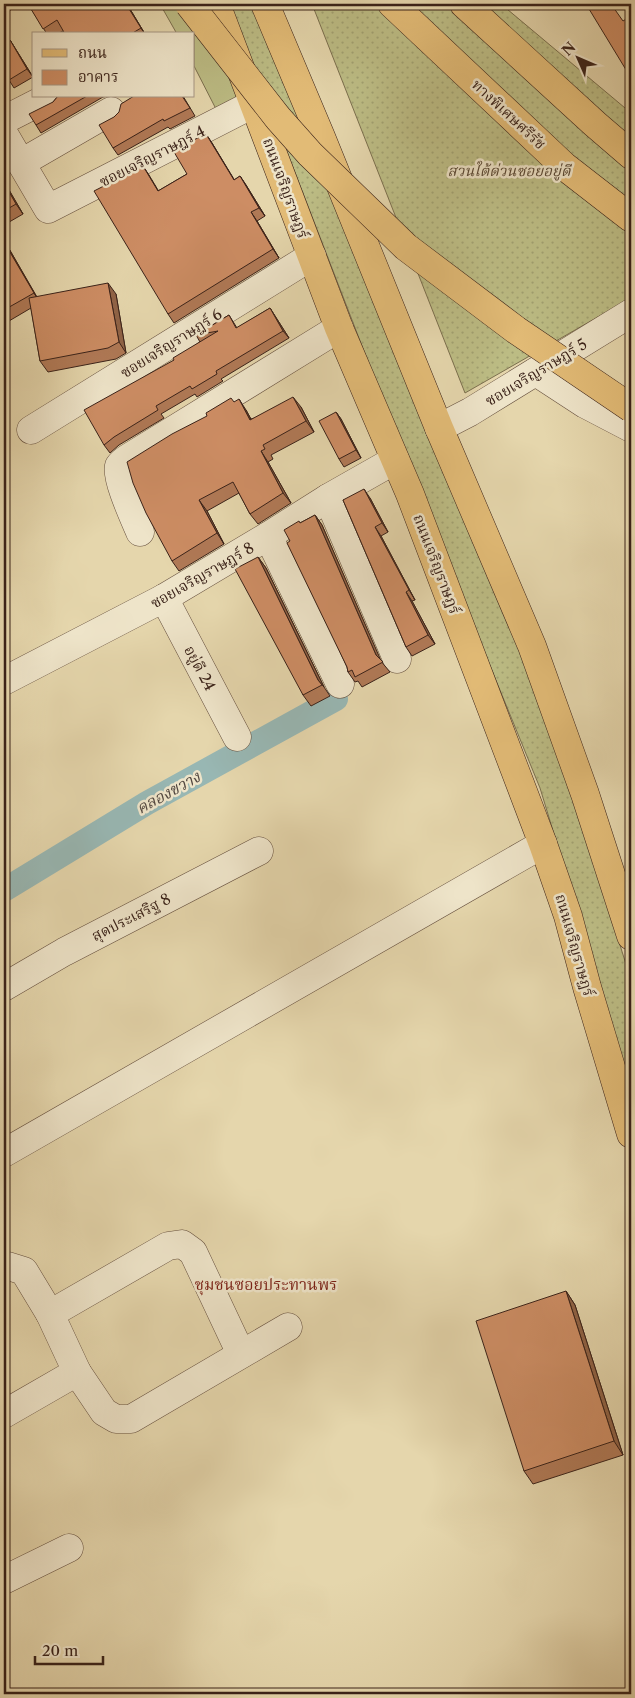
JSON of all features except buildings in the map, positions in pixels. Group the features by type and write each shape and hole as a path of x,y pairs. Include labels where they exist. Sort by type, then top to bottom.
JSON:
{"main road":[{"path":"189,4 278,118 310,154 406,247 516,330 631,408"},
{"name":"ถนนเจริญราษฎร์","path":"216,4 339,328 410,494 543,844 568,916 631,1134"},
{"path":"265,4 439,428 532,646 585,794 631,936"},
{"name":"ทางพิเศษศรีรัช","path":"392,4 564,166 631,218"},
{"path":"464,4 631,155"}],"street":[{"path":"4,120 47,98"},
{"name":"ซอยเจริญราษฎร์ 4","path":"11,154 48,209 255,103"},
{"path":"11,154 111,111"},
{"name":"ซอยเจริญราษฎร์ 6","path":"31,430 312,256"},
{"name":"ซอยเจริญราษฎร์ 5","path":"439,428 470,412 631,313"},
{"path":"140,532 118,474 121,464 339,328"},
{"path":"536,372 585,404 631,428"},
{"name":"ซอยเจริญราษฎร์ 8","path":"4,680 164,598 328,498 395,460"},
{"path":"328,498 397,659"},
{"path":"268,536 340,684"},
{"name":"อยู่ดี 24","path":"164,598 236,737"},
{"path":"4,1153 543,844"},
{"name":"สุดประเสริฐ 8","path":"4,987 64,952 259,851"},
{"path":"50,1314 168,1246 182,1244 193,1252 241,1354"},
{"path":"4,1267 8,1266 24,1271 50,1314 77,1372 104,1412 116,1419 130,1419 288,1327"},
{"path":"4,1414 77,1372"},
{"path":"4,1580 68,1548"}],"green space":[{"path":"160,4 207,4 241,100 216,109 195,68 195,32 176,32"},
{"path":"230,4 255,4 548,717 631,980 631,1087 540,788 408,465"},
{"name":"สวนใต้ด่วนซอยอยู่ดี","path":"312,4 501,4 631,113 631,298 465,393"}],"waterway":[{"name":"คลองขวาง","path":"4,890 147,803 336,699"}],"district":[{"name":"ชุมชนซอยประทานพร","path":"266,1284"}]}
